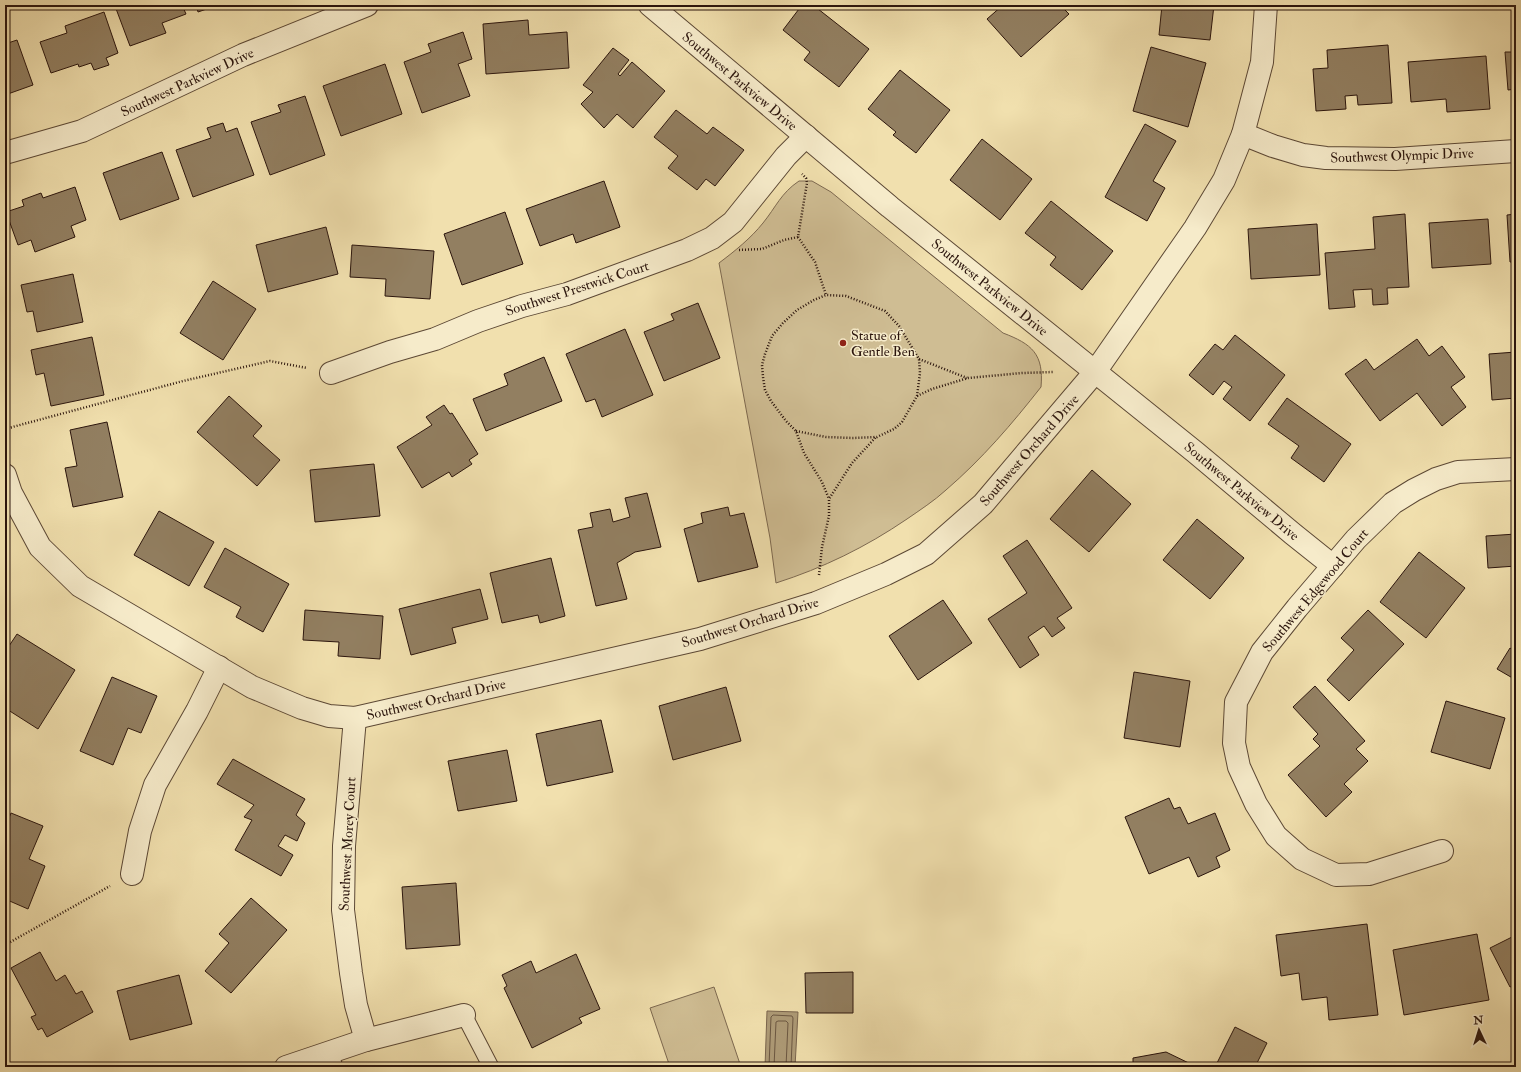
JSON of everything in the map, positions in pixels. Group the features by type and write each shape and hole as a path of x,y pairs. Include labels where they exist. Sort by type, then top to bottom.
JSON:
{"street":[{"name":"Southwest Parkview Drive","path":"5,153 82,131 243,55 366,5"},
{"name":"Southwest Parkview Drive","path":"650,5 890,207 1195,452 1333,566"},
{"name":"Southwest Orchard Drive","path":"5,475 11,493 40,547 80,586 252,687 302,708 329,716 355,718 700,639 816,603 886,574 926,554 983,504 1095,372 1195,228 1224,180 1243,134 1262,62 1266,5"},
{"name":"Southwest Olympic Drive","path":"1243,134 1281,149 1302,155 1326,158 1395,159 1516,151"},
{"name":"Southwest Prestwick Court","path":"331,373 390,352 435,339 478,321 522,306 567,294 687,250 712,238 733,222 786,156 806,136"},
{"name":"Southwest Edgewood Court","path":"1442,852 1369,874 1336,876 1302,859 1276,836 1256,804 1239,767 1234,743 1236,702 1262,652 1297,608 1356,539 1393,503 1436,479 1458,472 1516,469"},
{"path":"132,874 140,831 155,785 197,711 218,668"},
{"name":"Southwest Morey Court","path":"355,718 344,846 343,910 356,1005 366,1040"},
{"path":"286,1067 333,1059 366,1040 464,1015"}],"lane":[{"path":"464,1015 491,1067"}],"path":[{"path":"786,156 806,178 808,183 798,238 815,262 826,295"},
{"path":"712,238 735,250 762,248 784,240 798,238"},
{"path":"816,603 822,547 829,516 829,500 822,482 804,453 796,431 782,416 765,390 762,365 772,336 783,323 797,310 826,295 846,296 885,311 899,326 919,359 920,373 917,396 902,422 894,429 877,437 852,463 829,500"},
{"path":"919,359 968,378"},
{"path":"5,429 183,381 270,361 331,373"},
{"path":"917,396 932,389 968,378 1053,372"},
{"path":"796,431 826,436 853,438 877,437"},
{"path":"5,944 132,874"}],"shaded area":[{"path":"799,181 812,181 831,192 1003,333 1022,341 1029,346 1038,358 1041,387 1008,428 984,454 932,502 892,529 860,548 811,571 776,583 770,538 719,263 753,234 763,223 783,195"},
{"path":"714,987 741,1067 670,1067 650,1008"}],"water":[{"path":"767,1011 798,1012 795,1067 765,1067"}],"building":[{"path":"182,5 186,14 162,23 166,33 130,46 115,6"},
{"path":"196,5 218,5 198,12"},
{"path":"802,5 813,5 869,49 839,87 804,60 810,52 783,30"},
{"path":"1003,5 1060,5 1069,14 1021,57 987,19"},
{"path":"1162,5 1214,5 1210,40 1159,35"},
{"path":"104,12 118,53 106,58 109,65 94,70 91,63 79,67 78,64 51,73 40,42 67,33 65,26"},
{"path":"528,20 529,35 567,32 569,68 486,74 483,24"},
{"path":"463,32 472,59 458,64 470,96 422,113 404,62 431,52 428,44"},
{"path":"17,40 33,85 5,95 5,44"},
{"path":"1388,45 1392,103 1358,105 1357,95 1345,96 1346,109 1316,111 1313,69 1328,68 1327,50"},
{"path":"1151,47 1206,63 1188,127 1133,111"},
{"path":"613,48 629,60 618,74 620,76 632,62 665,91 633,128 617,114 604,128 581,104 593,92 583,85"},
{"path":"1505,52 1516,52 1516,89 1508,90"},
{"path":"1486,56 1490,109 1447,112 1446,99 1411,102 1408,62"},
{"path":"385,64 402,114 341,136 323,86"},
{"path":"900,70 950,110 916,153 893,135 896,132 868,109"},
{"path":"305,96 325,155 270,175 251,122 281,112 278,105"},
{"path":"676,110 707,134 713,127 744,150 715,186 706,179 697,190 668,168 678,156 654,137"},
{"path":"223,123 226,132 237,128 254,175 193,197 176,150 211,138 207,128"},
{"path":"1145,124 1176,141 1153,181 1165,188 1147,221 1105,197"},
{"path":"982,139 1032,179 1000,220 950,180"},
{"path":"162,152 179,199 120,220 103,173"},
{"path":"604,181 620,227 576,243 573,234 540,246 526,209"},
{"path":"75,187 86,220 71,226 75,237 35,252 31,240 18,245 6,212 24,206 22,200 41,193 43,198"},
{"path":"1051,201 1113,251 1082,290 1050,265 1056,257 1025,233"},
{"path":"505,212 523,264 462,285 444,234"},
{"path":"1405,214 1409,287 1387,288 1388,304 1373,305 1372,289 1353,290 1355,307 1329,309 1325,253 1375,249 1373,217"},
{"path":"1516,214 1516,262 1510,262 1507,215"},
{"path":"1488,219 1491,264 1432,268 1429,223"},
{"path":"1317,224 1320,275 1251,279 1248,229"},
{"path":"326,227 338,274 268,292 256,245"},
{"path":"352,245 434,251 430,299 385,296 386,279 350,277"},
{"path":"73,274 83,322 37,332 33,311 27,312 21,285"},
{"path":"213,281 256,309 223,360 180,333"},
{"path":"698,303 720,358 664,381 644,332 674,320 671,314"},
{"path":"625,329 653,395 602,417 595,399 586,402 566,354"},
{"path":"1235,335 1285,375 1250,421 1223,399 1232,387 1224,381 1213,395 1189,375 1215,344 1223,350"},
{"path":"92,337 104,395 51,406 44,373 36,375 31,350"},
{"path":"1417,339 1429,356 1442,346 1465,377 1451,387 1466,407 1442,426 1417,393 1380,421 1345,374 1366,359 1374,370"},
{"path":"1516,352 1516,398 1492,400 1489,354"},
{"path":"544,357 562,401 486,431 473,399 508,385 504,374"},
{"path":"229,396 262,426 253,436 280,460 257,486 197,432"},
{"path":"1287,398 1351,444 1324,482 1291,458 1299,446 1268,424"},
{"path":"444,405 450,414 452,413 478,454 469,460 472,464 452,477 449,472 422,488 397,447 432,425 426,417"},
{"path":"107,422 123,497 73,507 65,468 77,466 70,430"},
{"path":"374,464 380,516 315,522 310,470"},
{"path":"1092,470 1131,504 1089,552 1050,519"},
{"path":"647,493 661,547 635,552 617,563 627,599 596,606 578,530 593,527 590,513 610,509 613,522 630,517 625,498"},
{"path":"728,507 730,516 744,513 758,567 698,582 684,529 703,523 701,513"},
{"path":"159,511 214,542 189,586 134,555"},
{"path":"1197,519 1244,558 1210,599 1163,560"},
{"path":"1516,534 1516,566 1488,568 1486,536"},
{"path":"1027,540 1072,608 1057,618 1065,628 1052,637 1044,626 1028,637 1039,655 1020,668 988,619 1027,593 1003,556"},
{"path":"225,548 289,584 263,632 236,617 241,607 204,587"},
{"path":"1419,552 1465,588 1426,638 1380,602"},
{"path":"551,558 565,616 540,623 538,615 502,623 490,573"},
{"path":"480,589 488,619 452,628 456,643 411,655 399,609"},
{"path":"943,600 972,643 918,680 889,636"},
{"path":"305,610 383,616 380,659 338,656 339,642 303,640"},
{"path":"1368,610 1404,644 1349,701 1327,680 1354,650 1341,638"},
{"path":"17,634 75,670 38,729 5,708 5,652"},
{"path":"1510,648 1516,652 1516,680 1497,669"},
{"path":"1134,672 1190,681 1180,747 1124,738"},
{"path":"112,677 157,696 141,733 128,728 113,765 80,751"},
{"path":"1315,686 1365,741 1356,749 1368,761 1344,784 1352,792 1326,817 1288,775 1320,746 1313,739 1318,734 1293,707"},
{"path":"726,687 741,741 673,760 659,706"},
{"path":"1446,701 1505,718 1490,769 1431,752"},
{"path":"601,720 613,772 547,786 536,734"},
{"path":"507,750 517,801 458,811 448,761"},
{"path":"233,759 305,799 296,815 305,823 297,841 285,835 278,846 293,855 281,876 235,850 252,820 244,817 254,805 217,784"},
{"path":"1169,798 1174,809 1180,807 1188,824 1215,813 1230,850 1216,857 1220,867 1198,877 1189,857 1149,874 1125,817"},
{"path":"11,813 43,826 29,859 45,866 28,909 5,899 5,828"},
{"path":"456,883 460,945 406,949 402,887"},
{"path":"251,898 287,930 231,993 205,971 229,943 219,934"},
{"path":"1367,924 1378,1015 1329,1020 1327,997 1302,1000 1299,973 1281,976 1276,935"},
{"path":"1477,934 1489,1000 1404,1015 1393,950"},
{"path":"1516,935 1516,985 1510,987 1490,948"},
{"path":"40,952 56,981 65,975 76,994 82,991 93,1012 47,1037 42,1028 38,1030 31,1017 36,1015 11,968"},
{"path":"576,954 600,1009 579,1018 582,1023 532,1048 504,988 507,986 502,975 531,961 536,973"},
{"path":"853,972 853,1013 806,1013 805,973"},
{"path":"179,975 192,1024 130,1040 117,991"},
{"path":"1235,1027 1267,1043 1255,1067 1215,1067"},
{"path":"1166,1052 1197,1067 1133,1067 1133,1058"}],"place":[{"name":"Statue of Gentle Ben","path":"843,343"}]}
